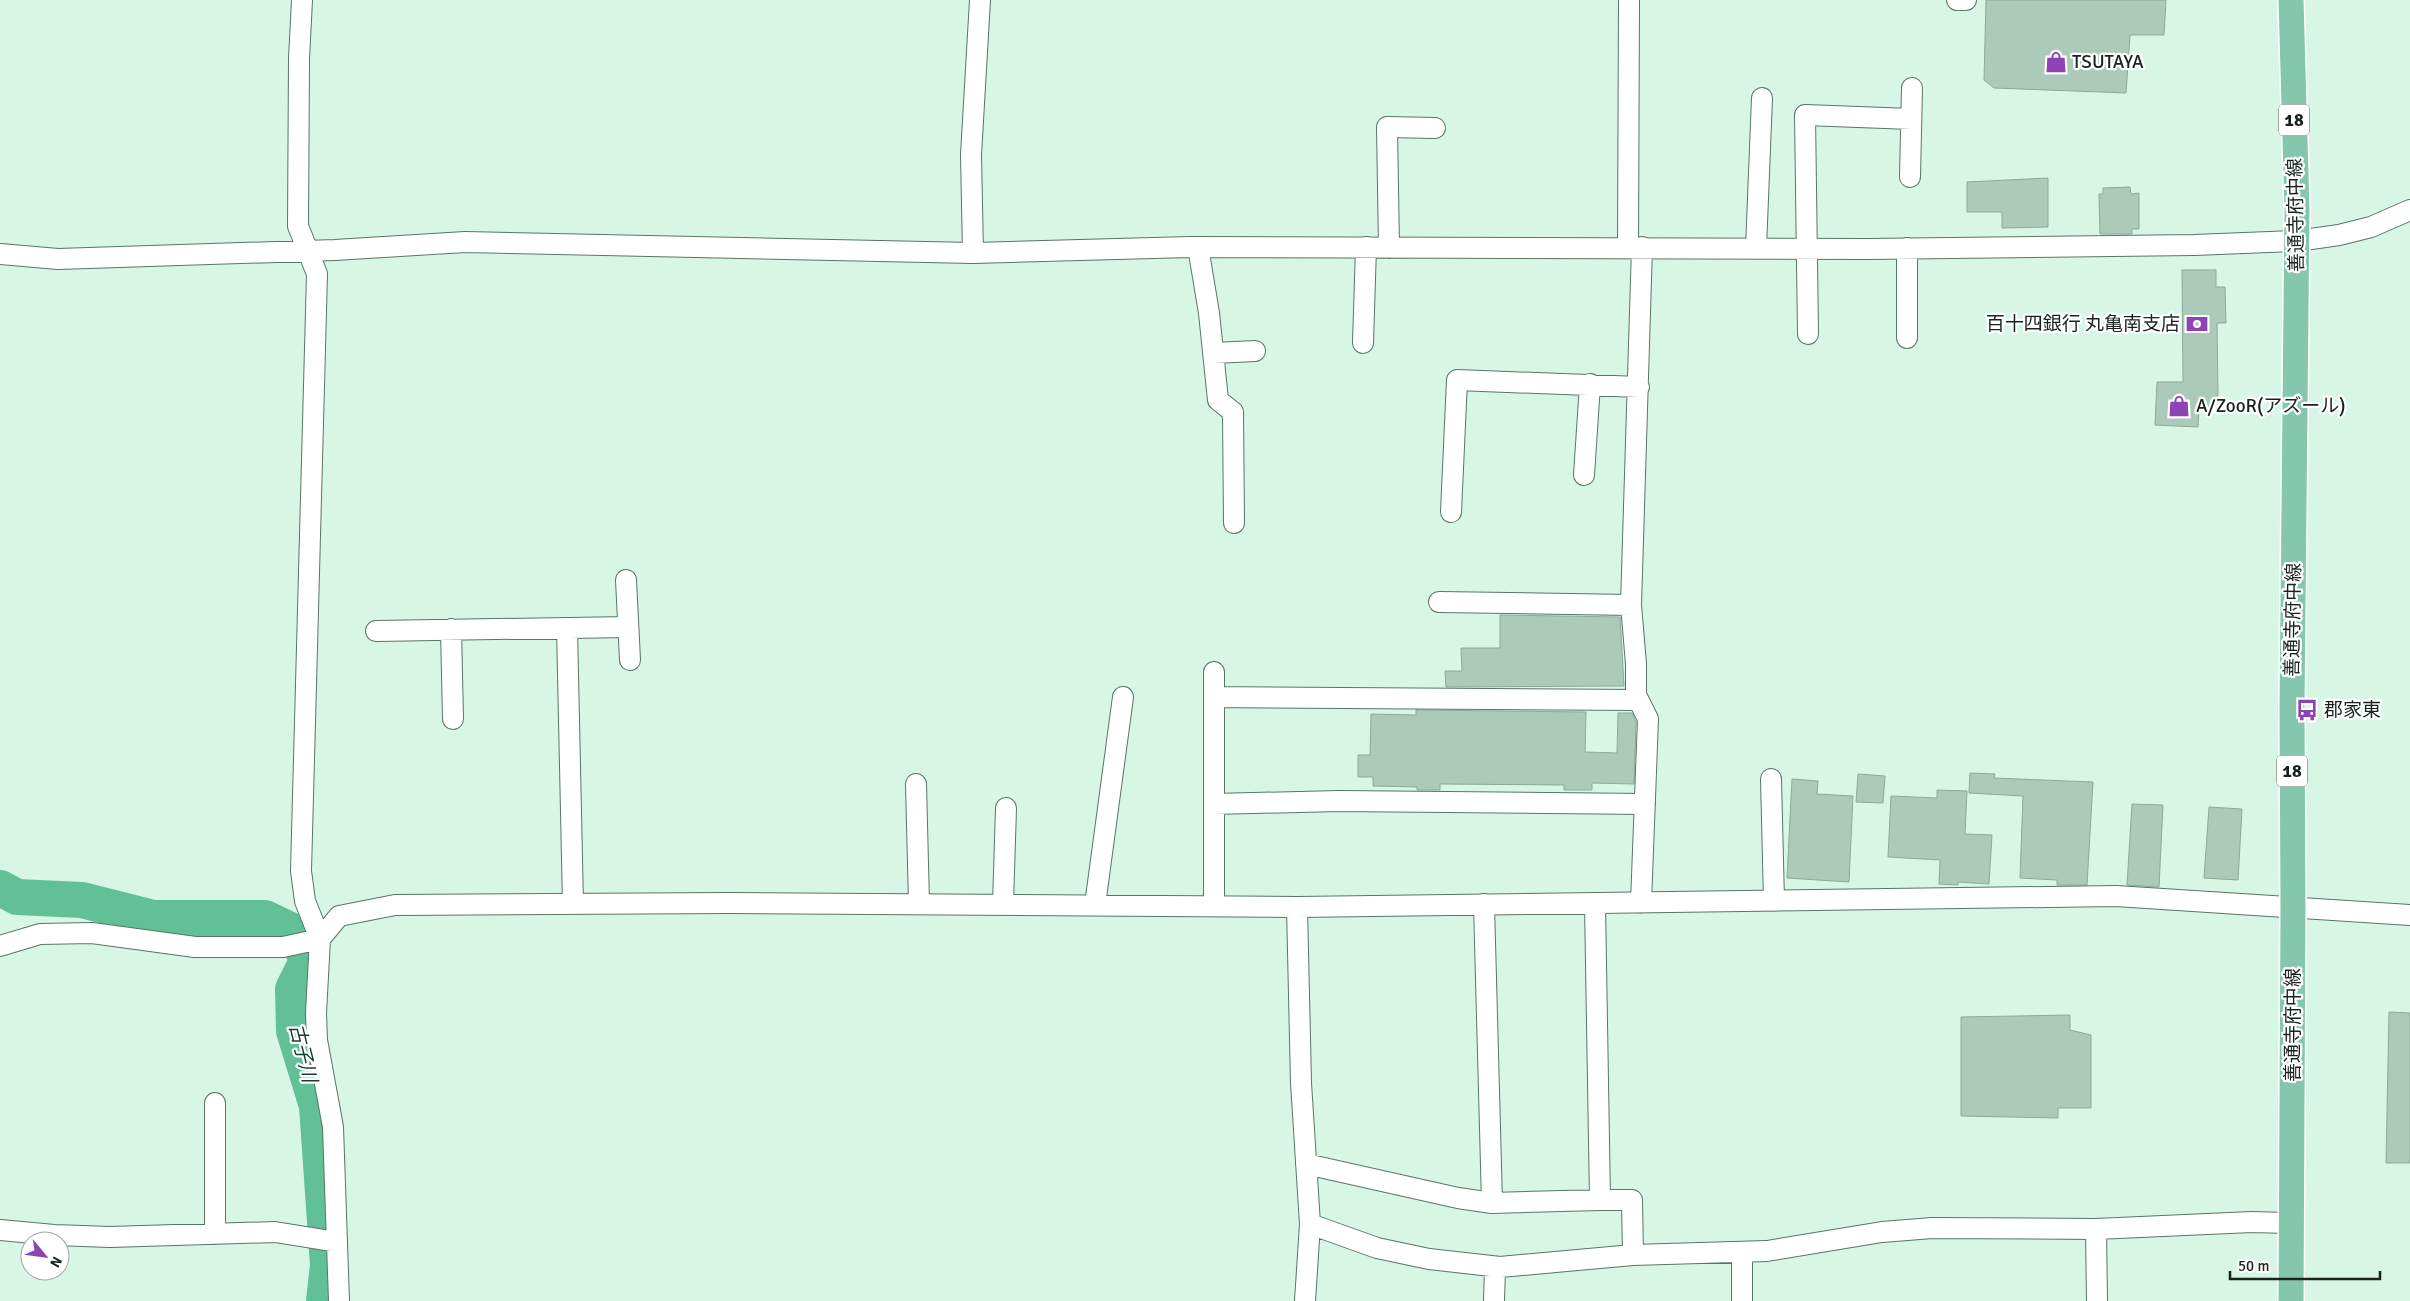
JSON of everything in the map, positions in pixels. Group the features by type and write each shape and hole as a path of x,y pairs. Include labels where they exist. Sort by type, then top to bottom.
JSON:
{"main road":[{"name":"善通寺府中線","path":"2291,0 2297,240 2292,710 2291,1301"}],"street":[{"path":"302,0 299,58 298,226 317,274 301,871 305,901 316,941 317,1040 333,1127 339,1301"},
{"path":"973,253 971,155 980,0"},
{"path":"1630,0 1638,386 1631,605 1636,664 1636,694 1648,720 1641,903"},
{"path":"1958,0 1966,0"},
{"path":"1910,177 1912,88"},
{"path":"1756,248 1762,98"},
{"path":"1808,334 1808,248 1804,115 1911,119"},
{"path":"1389,248 1387,127 1435,128"},
{"path":"0,254 58,259 309,251 465,242 973,253 1198,247 1907,248 2194,245 2297,240 2371,227 2410,210"},
{"path":"1198,247 1214,353 1218,400 1232,412 1234,523"},
{"path":"1363,343 1366,248"},
{"path":"1907,248 1907,338"},
{"path":"1214,353 1255,352"},
{"path":"1451,512 1458,380 1638,386"},
{"path":"1584,475 1590,384"},
{"path":"626,580 630,660"},
{"path":"1439,602 1631,605"},
{"path":"376,631 628,627"},
{"path":"567,628 573,904"},
{"path":"451,629 453,719"},
{"path":"1214,672 1214,906"},
{"path":"1095,905 1123,697"},
{"path":"1214,697 1638,700"},
{"path":"1771,779 1774,901"},
{"path":"916,784 918,904"},
{"path":"1214,804 1339,802 1645,804"},
{"path":"1003,904 1006,808"},
{"path":"0,946 40,934 92,933 194,947 282,947 316,941 339,916 395,905 1003,904 1297,907 2116,896 2293,909 2410,915"},
{"path":"1484,904 1492,1203"},
{"path":"1596,904 1600,1200"},
{"path":"1297,907 1301,1082 1310,1224 1305,1301"},
{"path":"215,1103 216,1234"},
{"path":"1306,1164 1458,1198 1492,1203 1632,1200 1633,1255"},
{"path":"1310,1224 1377,1248 1429,1259 1495,1267 1633,1255 1767,1251 1882,1232 1932,1228 2096,1229 2252,1222 2292,1223"},
{"path":"2096,1229 2097,1301"},
{"path":"0,1230 54,1235 110,1236 275,1232 309,1236 336,1242"},
{"path":"1742,1252 1742,1301"},
{"path":"1494,1301 1495,1267"}],"building":[{"name":"TSUTAYA","path":"1986,0 2166,0 2164,35 2130,35 2126,93 1994,88 1984,80"},
{"path":"2048,178 2048,227 2002,228 2002,212 1967,212 1967,182"},
{"path":"2130,187 2131,194 2139,193 2139,229 2132,229 2132,234 2100,234 2099,194 2103,194 2103,188"},
{"path":"2182,270 2216,270 2216,287 2225,287 2226,323 2217,323 2218,395 2212,406 2199,409 2198,427 2155,425 2157,382 2183,382"},
{"path":"1500,615 1620,617 1624,686 1446,687 1445,671 1462,671 1461,648 1500,648"},
{"path":"1416,710 1586,712 1585,752 1617,753 1618,713 1632,713 1636,722 1634,784 1592,783 1592,790 1564,790 1564,785 1440,784 1440,790 1417,790 1417,787 1373,786 1373,777 1358,777 1358,755 1370,755 1371,714 1416,715"},
{"path":"1970,773 1995,774 1994,778 2093,782 2087,885 2057,885 2057,880 2020,878 2023,796 1969,793"},
{"path":"1858,774 1885,776 1883,803 1856,802"},
{"path":"1792,779 1818,781 1817,794 1853,796 1849,882 1787,878"},
{"path":"1937,790 1967,791 1965,834 1992,835 1989,884 1958,882 1958,885 1939,884 1940,860 1888,857 1891,796 1937,798"},
{"path":"2132,804 2163,805 2159,887 2127,885"},
{"path":"2209,807 2242,809 2238,880 2204,878"},
{"path":"2389,1012 2410,1013 2410,1163 2386,1163"},
{"path":"2070,1015 2070,1030 2091,1035 2091,1108 2058,1108 2058,1118 1961,1116 1961,1017"}],"waterway":[{"name":"古子川","path":"0,888 17,897 82,900 153,918 265,918 296,933 307,961 293,989 294,1031 317,1106 328,1265 324,1301"}],"place":[{"name":"TSUTAYA","path":"2056,62"},
{"name":"百十四銀行 丸亀南支店","path":"2197,324"},
{"name":"A/ZooR(アズール)","path":"2179,406"},
{"name":"郡家東","path":"2307,710"}]}
